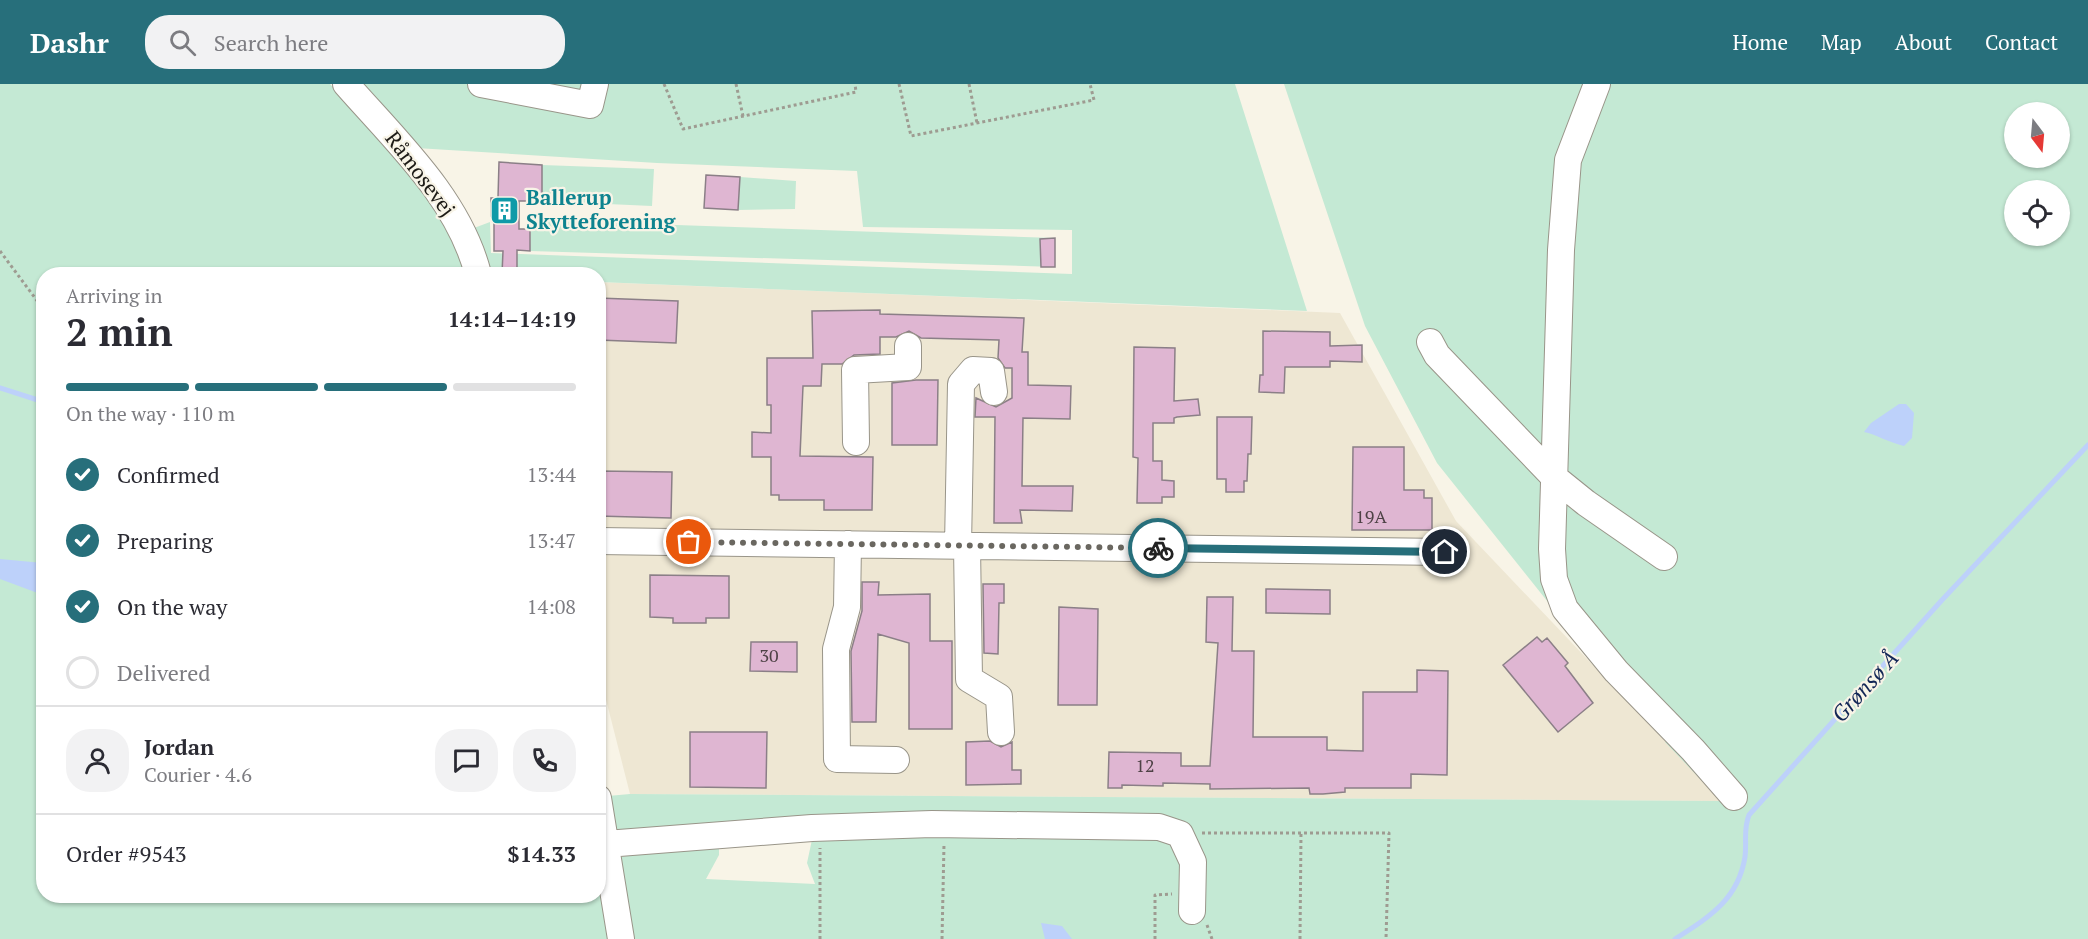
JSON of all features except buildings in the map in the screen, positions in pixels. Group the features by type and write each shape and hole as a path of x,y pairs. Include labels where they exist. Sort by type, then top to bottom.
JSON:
{"street":[{"name":"Råmosevej","path":"346,84 431,182 459,226 475,267"},
{"path":"481,84 590,105 595,84"},
{"path":"1597,84 1568,159 1562,250 1552,549 1554,579 1564,609 1616,671 1693,750 1734,797"},
{"path":"1430,342 1437,355 1556,478 1586,503 1664,557"},
{"path":"856,442 855,370 908,367 908,346"},
{"path":"994,392 991,371 973,370 962,384 962,546 969,679 999,697 1001,732"},
{"path":"606,541 1445,552"},
{"path":"848,544 847,607 836,649 837,759 896,760"},
{"path":"621,939 606,844 820,828 944,824 1159,827 1180,834 1193,862 1192,902"}],"path":[{"path":"664,84 684,129 856,92 855,84"},
{"path":"736,84 743,116"},
{"path":"899,84 911,136 1094,100 1090,84"},
{"path":"969,84 977,123"},
{"path":"0,251 36,299"},
{"path":"942,939 944,824"},
{"path":"820,828 820,939"},
{"path":"1188,852 1204,831 1389,833 1386,939"},
{"path":"1299,939 1301,832"},
{"path":"1155,939 1155,895 1192,902"}],"shaded area":[{"path":"606,282 1340,313 1456,521 1722,801 630,794 606,700"}],"green space":[{"path":"0,84 330,84 420,186 450,227 466,267 36,267 36,903 606,903 606,800 608,796 630,794 1721,801 1665,742 1678,733 1583,646 1437,463 1365,326 1284,84 2088,84 2088,939 0,939","holes":["739,820 816,821 807,863 815,884 706,879 719,855 719,846 618,857 619,835 709,836"]},
{"path":"356,84 1235,84 1307,311 606,282 606,267 489,267 479,252 474,228 490,222 491,253 1072,274 1072,230 863,227 857,171 657,163 416,148"},
{"path":"542,165 654,169 652,206 541,201"},
{"path":"740,177 796,181 795,209 738,210"},
{"path":"531,220 1055,238 1055,267 530,251"}],"water":[{"path":"1899,404 1906,404 1914,413 1912,438 1904,446 1864,432 1871,423"},
{"path":"0,559 36,562 36,592 0,579"},
{"path":"1041,923 1062,926 1072,939 1045,939"}],"waterway":[{"path":"0,388 36,399"},
{"name":"Grønsø Å","path":"1675,939 1710,915 1729,896 1736,885 1745,857 1749,815 1942,600 2088,445"}],"way so far":[{"path":"689,542 1158,548"}],"place":[{"name":"Ballerup Skytteforening","path":"505,210"}],"route":[{"path":"1158,548 1445,552"}]}
